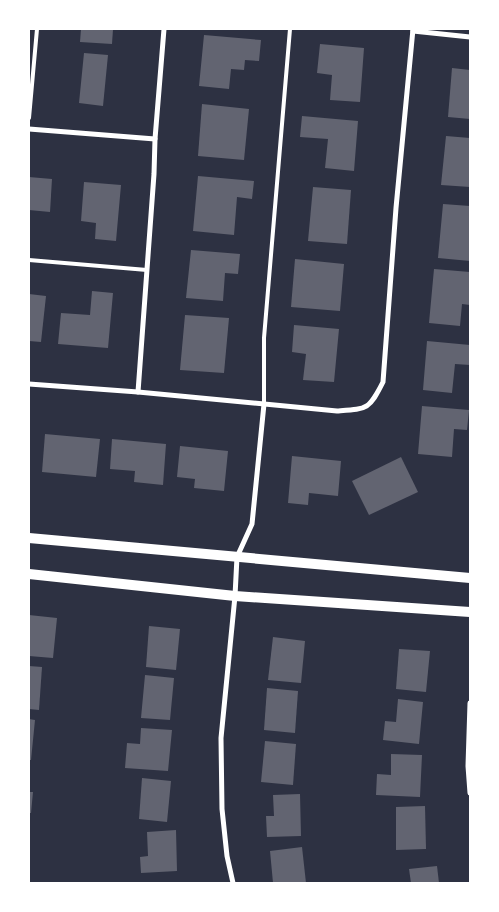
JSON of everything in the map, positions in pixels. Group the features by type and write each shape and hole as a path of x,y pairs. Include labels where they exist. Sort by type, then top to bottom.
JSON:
{"main road":[{"path":"29,538 470,578"},
{"path":"29,574 236,596 470,612"}],"street":[{"path":"138,392 164,29"},
{"path":"29,384 138,392 337,411 362,409 374,401 383,382 396,208 413,30 470,37"},
{"path":"29,129 155,139"},
{"path":"233,883 227,856 222,809 221,738 236,596 237,557 252,524 264,404"},
{"path":"470,703 468,766 470,793"}],"lane":[{"path":"29,118 37,29"},
{"path":"264,404 264,338 290,29"},
{"path":"29,260 147,270"}],"building":[{"path":"81,29 113,29 112,44 80,42"},
{"path":"204,35 261,40 259,61 245,60 244,70 231,69 229,89 199,86"},
{"path":"320,44 364,48 360,102 330,100 332,75 317,73"},
{"path":"84,53 108,55 103,106 79,103"},
{"path":"452,68 470,70 470,119 448,117"},
{"path":"202,104 249,109 244,160 198,156"},
{"path":"302,116 358,121 354,171 325,168 328,139 300,137"},
{"path":"446,136 470,138 470,187 441,185"},
{"path":"198,176 254,181 252,199 237,197 234,235 193,231"},
{"path":"29,177 52,179 50,212 29,210"},
{"path":"84,182 121,185 116,241 95,239 96,223 81,221"},
{"path":"313,187 351,190 347,244 308,241"},
{"path":"443,204 470,206 470,261 438,258"},
{"path":"191,250 240,254 238,274 225,273 223,301 186,298"},
{"path":"295,259 344,264 340,311 291,307"},
{"path":"434,269 470,272 470,305 462,304 460,326 429,323"},
{"path":"92,291 113,293 108,348 58,344 61,313 90,315"},
{"path":"29,294 46,296 41,342 29,341"},
{"path":"185,315 229,318 224,373 180,370"},
{"path":"294,325 339,329 334,382 303,380 306,354 292,352"},
{"path":"427,341 470,345 470,365 455,364 452,393 423,390"},
{"path":"422,406 469,410 467,430 454,429 452,457 418,454"},
{"path":"45,434 100,439 96,477 42,472"},
{"path":"112,439 166,444 163,485 134,482 135,471 110,469"},
{"path":"180,446 228,451 224,491 194,488 195,479 177,477"},
{"path":"292,456 341,461 338,496 309,493 308,505 288,503"},
{"path":"401,457 418,492 369,515 352,481"},
{"path":"29,615 57,618 53,658 29,656"},
{"path":"149,626 180,629 176,670 146,667"},
{"path":"273,637 305,641 301,683 268,680"},
{"path":"399,649 430,651 426,692 396,689"},
{"path":"29,666 42,667 39,710 29,709"},
{"path":"145,675 174,678 170,720 141,718"},
{"path":"267,688 298,691 295,733 264,730"},
{"path":"398,699 423,702 419,744 383,740 385,721 396,722"},
{"path":"29,719 35,720 31,760 29,760"},
{"path":"141,728 172,730 168,771 125,768 127,743 140,744"},
{"path":"265,741 296,744 293,785 261,782"},
{"path":"391,754 422,755 420,797 376,795 377,774 391,775"},
{"path":"142,778 171,781 167,822 139,819"},
{"path":"29,792 33,792 31,813 29,813"},
{"path":"300,794 301,836 267,837 266,816 274,816 273,795"},
{"path":"425,806 426,849 396,850 396,807"},
{"path":"176,830 177,871 141,873 140,857 148,856 147,832"},
{"path":"302,847 306,883 273,883 270,851"},
{"path":"437,866 439,883 411,883 409,869"}]}
